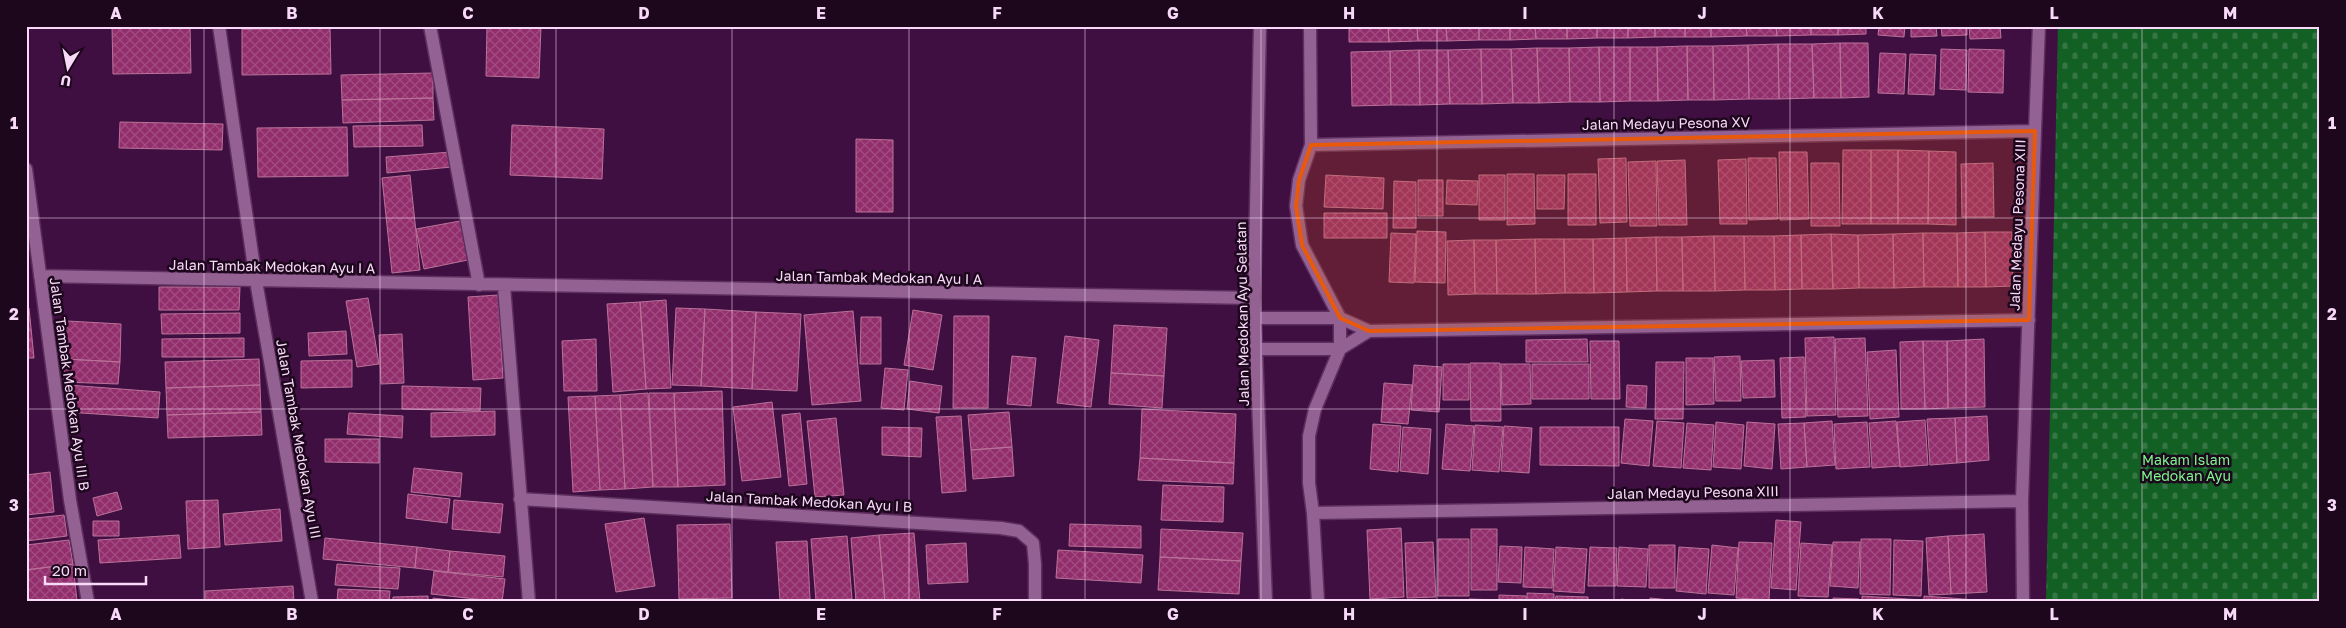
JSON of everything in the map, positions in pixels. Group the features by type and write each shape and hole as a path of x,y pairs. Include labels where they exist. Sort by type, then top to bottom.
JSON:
{"street":[{"name":"Jalan Tambak Medokan Ayu III","path":"219,26 256,281 312,602"},
{"path":"430,26 479,285"},
{"name":"Jalan Medokan Ayu Selatan","path":"1260,26 1254,298 1266,602"},
{"path":"1310,26 1311,145 1299,180 1296,206 1302,244 1340,318 1340,349 1316,409 1308,436 1309,483 1314,513 1318,602"},
{"path":"2035,131 2039,26"},
{"name":"Jalan Medayu Pesona XV","path":"1311,145 2035,131"},
{"name":"Jalan Medayu Pesona XIII","path":"1314,513 2022,501 2035,131"},
{"name":"Jalan Tambak Medokan Ayu III B","path":"26,169 70,500 88,602"},
{"name":"Jalan Tambak Medokan Ayu I A","path":"40,276 504,286 1254,298"},
{"path":"504,286 529,602"},
{"name":"Jalan Medayu Pesona XIII","path":"1255,318 1340,318 1370,331 2029,320"},
{"path":"1256,349 1340,349 1370,331"},
{"name":"Jalan Tambak Medokan Ayu I B","path":"520,499 1000,528 1019,531 1033,543 1035,602"},
{"path":"2022,501 2023,602"}],"highlighted area":[{"path":"2035,131 2029,320 1369,331 1340,318 1302,245 1296,206 1299,180 1311,145"}],"green space":[{"name":"Makam Islam Medokan Ayu","path":"2058,26 2320,26 2320,602 2046,602"}],"building":[{"path":"112,26 190,26 191,73 113,74"},
{"path":"242,26 330,26 330,28 242,29"},
{"path":"487,26 541,26 539,78 486,76"},
{"path":"1349,26 1388,26 1389,42 1349,42"},
{"path":"1388,26 1417,26 1418,41 1389,42"},
{"path":"1417,26 1446,26 1447,41 1418,41"},
{"path":"1446,26 1479,26 1479,40 1447,41"},
{"path":"1479,26 1510,26 1510,40 1479,40"},
{"path":"1510,26 1535,26 1536,39 1510,40"},
{"path":"1535,26 1567,26 1567,39 1536,39"},
{"path":"1567,26 1597,26 1597,38 1567,39"},
{"path":"1597,26 1628,26 1628,38 1597,38"},
{"path":"1628,26 1655,26 1655,37 1628,38"},
{"path":"1655,26 1685,26 1685,37 1655,37"},
{"path":"1685,26 1711,26 1711,37 1685,37"},
{"path":"1711,26 1746,26 1747,36 1711,37"},
{"path":"1746,26 1776,26 1777,36 1747,36"},
{"path":"1776,26 1811,26 1811,35 1777,36"},
{"path":"1811,26 1838,26 1838,35 1811,35"},
{"path":"1838,26 1866,26 1866,34 1838,35"},
{"path":"1879,26 1905,26 1904,37 1878,35"},
{"path":"1911,26 1936,26 1937,36 1911,37"},
{"path":"1941,26 1967,26 1967,35 1942,36"},
{"path":"1969,26 2000,26 2001,38 1970,39"},
{"path":"330,28 331,74 242,75 242,29"},
{"path":"1840,43 1841,98 1814,98 1812,44"},
{"path":"1840,43 1868,43 1869,97 1841,98"},
{"path":"1778,44 1779,99 1749,99 1748,45"},
{"path":"1778,44 1812,44 1814,98 1779,99"},
{"path":"1748,45 1749,99 1714,100 1713,46"},
{"path":"1687,46 1688,100 1658,101 1657,47"},
{"path":"1687,46 1713,46 1714,100 1688,100"},
{"path":"1599,47 1600,102 1570,102 1569,48"},
{"path":"1599,47 1630,47 1630,101 1600,102"},
{"path":"1630,47 1657,47 1658,101 1630,101"},
{"path":"1537,48 1539,103 1513,103 1511,49"},
{"path":"1537,48 1569,48 1570,102 1539,103"},
{"path":"1481,49 1482,104 1450,104 1448,50"},
{"path":"1481,49 1511,49 1513,103 1482,104"},
{"path":"1941,49 1967,50 1966,90 1940,89"},
{"path":"1969,49 2004,50 2003,93 1968,92"},
{"path":"1419,50 1420,105 1391,105 1390,51"},
{"path":"1419,50 1448,50 1450,104 1420,105"},
{"path":"1390,51 1391,105 1352,106 1351,52"},
{"path":"1880,53 1906,54 1904,94 1878,93"},
{"path":"1910,54 1936,55 1934,95 1908,94"},
{"path":"433,73 433,98 342,100 341,75"},
{"path":"433,98 434,120 343,123 342,100"},
{"path":"120,122 223,124 222,150 119,148"},
{"path":"422,125 423,146 354,147 353,126"},
{"path":"512,125 604,129 602,179 510,175"},
{"path":"347,127 348,176 258,177 257,128"},
{"path":"856,139 893,140 893,212 856,212"},
{"path":"1843,150 1871,150 1871,224 1842,224"},
{"path":"1871,150 1898,150 1898,224 1871,224"},
{"path":"1898,150 1929,151 1928,224 1898,224"},
{"path":"1929,151 1956,152 1956,225 1928,224"},
{"path":"451,152 452,167 387,173 386,157"},
{"path":"1779,152 1807,152 1809,219 1780,220"},
{"path":"1626,158 1627,222 1600,223 1598,159"},
{"path":"1748,158 1776,158 1778,219 1749,220"},
{"path":"1746,159 1747,224 1720,224 1718,160"},
{"path":"1685,160 1687,225 1659,225 1657,161"},
{"path":"1656,161 1657,226 1630,226 1628,162"},
{"path":"1811,163 1839,163 1840,226 1811,226"},
{"path":"1993,163 1994,217 1962,217 1961,164"},
{"path":"1507,174 1534,174 1535,224 1507,225"},
{"path":"1568,174 1596,174 1596,225 1568,225"},
{"path":"410,175 420,270 392,273 382,178"},
{"path":"1326,175 1384,178 1383,209 1324,207"},
{"path":"1479,175 1505,175 1505,220 1479,220"},
{"path":"1537,175 1565,175 1564,209 1537,209"},
{"path":"1418,180 1443,180 1443,216 1418,216"},
{"path":"1447,180 1478,181 1477,205 1446,204"},
{"path":"1394,181 1416,182 1416,228 1393,228"},
{"path":"1324,213 1387,213 1387,238 1324,238"},
{"path":"460,221 468,260 424,269 416,229"},
{"path":"1417,231 1446,232 1445,283 1415,282"},
{"path":"1985,232 1986,287 1958,287 1957,233"},
{"path":"1985,232 2012,232 2013,286 1986,287"},
{"path":"1391,233 1416,234 1414,283 1389,282"},
{"path":"1923,233 1924,287 1894,288 1893,234"},
{"path":"1923,233 1957,233 1958,287 1924,287"},
{"path":"1831,234 1833,289 1802,289 1801,235"},
{"path":"1831,234 1858,235 1859,288 1833,289"},
{"path":"1893,234 1894,288 1859,288 1858,235"},
{"path":"1801,235 1802,289 1775,290 1774,236"},
{"path":"1714,236 1715,291 1683,291 1682,237"},
{"path":"1714,236 1744,236 1745,290 1715,291"},
{"path":"1744,236 1774,236 1775,290 1745,290"},
{"path":"1656,237 1657,291 1627,292 1626,238"},
{"path":"1656,237 1682,237 1683,291 1657,291"},
{"path":"1626,238 1627,292 1594,293 1593,239"},
{"path":"1535,239 1536,294 1497,294 1496,240"},
{"path":"1535,239 1564,239 1565,293 1536,294"},
{"path":"1564,239 1593,239 1594,293 1565,293"},
{"path":"1474,240 1475,294 1448,295 1447,241"},
{"path":"1474,240 1496,240 1497,294 1475,294"},
{"path":"159,287 240,287 239,310 159,310"},
{"path":"498,295 503,378 473,380 468,297"},
{"path":"368,298 379,364 357,367 346,301"},
{"path":"666,300 671,388 646,389 640,302"},
{"path":"640,302 646,389 613,392 607,304"},
{"path":"29,308 34,358 26,358 26,309"},
{"path":"676,308 705,309 701,386 672,385"},
{"path":"705,309 756,312 752,389 701,386"},
{"path":"913,310 942,315 933,370 904,365"},
{"path":"853,311 861,401 812,405 804,315"},
{"path":"756,312 801,314 797,391 752,389"},
{"path":"240,313 240,333 162,334 161,314"},
{"path":"954,316 989,316 988,408 953,408"},
{"path":"861,317 881,317 881,364 860,364"},
{"path":"67,321 121,324 120,362 65,359"},
{"path":"1114,325 1167,328 1164,376 1111,373"},
{"path":"346,331 347,354 309,356 308,333"},
{"path":"402,334 404,383 381,384 379,335"},
{"path":"1065,336 1099,340 1091,407 1057,403"},
{"path":"1834,337 1836,415 1807,416 1805,338"},
{"path":"244,338 244,357 162,357 162,339"},
{"path":"1865,338 1868,416 1838,417 1835,339"},
{"path":"596,339 597,391 564,391 562,341"},
{"path":"1587,339 1588,362 1526,362 1526,340"},
{"path":"1984,339 1985,407 1948,408 1947,341"},
{"path":"1590,341 1619,341 1620,399 1591,399"},
{"path":"1923,341 1925,409 1901,409 1900,342"},
{"path":"1923,341 1947,341 1948,408 1925,409"},
{"path":"1896,350 1899,417 1870,419 1867,352"},
{"path":"1012,356 1036,358 1031,406 1007,404"},
{"path":"1740,356 1741,401 1716,401 1714,357"},
{"path":"1804,357 1806,417 1782,418 1780,358"},
{"path":"1686,358 1713,358 1714,404 1686,405"},
{"path":"65,359 120,362 118,384 64,382"},
{"path":"259,359 260,385 166,388 165,362"},
{"path":"352,360 352,387 301,388 301,361"},
{"path":"1774,360 1775,397 1743,398 1741,361"},
{"path":"1656,362 1684,362 1683,419 1655,419"},
{"path":"1470,363 1500,363 1501,421 1471,421"},
{"path":"1443,364 1469,364 1469,400 1443,400"},
{"path":"1501,364 1530,364 1531,404 1502,405"},
{"path":"1532,364 1589,364 1589,399 1532,399"},
{"path":"1414,365 1442,367 1439,412 1411,410"},
{"path":"885,368 908,370 904,410 881,408"},
{"path":"1111,373 1164,376 1162,408 1109,404"},
{"path":"910,381 942,386 939,413 907,409"},
{"path":"1384,383 1412,385 1408,424 1381,422"},
{"path":"68,385 160,392 158,418 66,412"},
{"path":"260,385 261,412 167,415 166,388"},
{"path":"1627,385 1647,386 1646,408 1626,407"},
{"path":"402,386 481,388 480,411 402,409"},
{"path":"722,391 725,485 678,487 674,393"},
{"path":"648,393 653,487 625,489 620,395"},
{"path":"649,393 674,393 678,487 653,487"},
{"path":"620,395 625,489 600,490 595,396"},
{"path":"595,396 600,490 573,492 568,397"},
{"path":"772,402 781,477 742,481 733,407"},
{"path":"1142,409 1236,414 1234,463 1140,458"},
{"path":"495,411 495,435 431,437 431,413"},
{"path":"261,412 262,435 168,438 167,415"},
{"path":"1009,412 1012,447 971,450 968,415"},
{"path":"349,413 403,416 402,438 347,434"},
{"path":"800,413 807,484 789,486 782,415"},
{"path":"961,416 966,491 942,493 936,417"},
{"path":"1987,416 1989,460 1957,463 1955,418"},
{"path":"836,418 844,495 815,497 807,421"},
{"path":"1955,418 1957,463 1930,465 1927,419"},
{"path":"1625,419 1653,421 1649,466 1621,463"},
{"path":"1925,420 1928,465 1900,467 1897,422"},
{"path":"1657,421 1684,423 1681,468 1653,466"},
{"path":"1832,421 1835,465 1807,467 1804,423"},
{"path":"1896,421 1900,466 1872,468 1869,423"},
{"path":"1716,422 1744,425 1741,469 1713,467"},
{"path":"1747,422 1775,424 1772,469 1744,466"},
{"path":"1867,422 1870,467 1836,469 1834,424"},
{"path":"1687,423 1714,425 1711,470 1683,468"},
{"path":"1804,423 1807,467 1781,469 1778,424"},
{"path":"1373,424 1401,426 1398,472 1370,469"},
{"path":"1446,424 1474,426 1470,471 1442,469"},
{"path":"1475,425 1503,427 1499,472 1472,470"},
{"path":"1504,426 1532,428 1529,473 1501,471"},
{"path":"882,427 922,428 921,457 882,455"},
{"path":"1403,427 1431,429 1428,474 1400,471"},
{"path":"1540,427 1619,427 1619,466 1540,465"},
{"path":"325,439 379,439 379,463 325,462"},
{"path":"1012,447 1014,476 973,479 971,450"},
{"path":"1140,458 1234,463 1233,484 1138,480"},
{"path":"414,468 462,473 460,497 411,492"},
{"path":"50,472 54,512 26,515 26,475"},
{"path":"1163,485 1224,487 1223,522 1161,520"},
{"path":"117,492 122,509 97,516 93,498"},
{"path":"408,494 450,499 447,523 406,518"},
{"path":"218,500 220,547 188,549 186,501"},
{"path":"454,500 503,504 500,533 452,529"},
{"path":"280,509 282,541 225,545 223,514"},
{"path":"64,515 67,536 26,541 26,519"},
{"path":"644,518 655,586 616,592 605,524"},
{"path":"1776,520 1801,522 1796,590 1771,588"},
{"path":"93,521 119,521 119,536 93,536"},
{"path":"730,524 732,598 679,599 677,525"},
{"path":"1070,524 1141,526 1141,548 1069,546"},
{"path":"1401,528 1404,597 1370,599 1367,530"},
{"path":"1161,529 1243,533 1241,561 1160,557"},
{"path":"1471,529 1497,529 1497,590 1471,590"},
{"path":"914,533 920,602 885,602 879,535"},
{"path":"1984,534 1987,592 1951,594 1948,536"},
{"path":"179,535 181,558 100,563 98,540"},
{"path":"879,535 885,602 856,602 851,538"},
{"path":"847,536 852,599 816,601 811,539"},
{"path":"1948,536 1951,594 1929,595 1926,538"},
{"path":"325,538 417,547 415,568 323,559"},
{"path":"1438,539 1469,539 1469,596 1438,596"},
{"path":"1861,539 1891,539 1890,595 1860,594"},
{"path":"69,540 73,564 26,570 26,545"},
{"path":"1894,540 1923,541 1921,596 1893,595"},
{"path":"807,541 810,599 780,601 776,542"},
{"path":"1433,542 1436,597 1407,598 1405,543"},
{"path":"1739,542 1772,543 1769,600 1736,598"},
{"path":"1833,542 1860,542 1858,588 1830,586"},
{"path":"966,543 968,582 928,584 926,545"},
{"path":"1801,543 1832,545 1828,597 1798,596"},
{"path":"1649,545 1675,545 1675,588 1649,588"},
{"path":"1712,545 1738,548 1734,595 1708,593"},
{"path":"1500,546 1522,547 1521,583 1498,582"},
{"path":"417,547 450,551 448,572 415,568"},
{"path":"1525,547 1554,549 1552,588 1523,587"},
{"path":"1556,547 1587,549 1584,593 1553,591"},
{"path":"1590,547 1617,548 1616,586 1588,586"},
{"path":"1619,547 1648,549 1646,587 1617,586"},
{"path":"1679,547 1709,549 1706,594 1676,591"},
{"path":"1058,550 1143,555 1141,583 1056,578"},
{"path":"450,551 505,556 503,577 448,572"},
{"path":"1160,557 1241,561 1239,594 1158,590"},
{"path":"73,564 77,601 26,602 26,570"},
{"path":"337,564 400,568 398,589 335,585"},
{"path":"434,571 505,579 502,602 431,594"},
{"path":"293,586 294,602 205,602 205,591"},
{"path":"338,589 390,591 389,602 337,602"},
{"path":"1527,593 1554,594 1554,602 1527,602"},
{"path":"1499,595 1526,596 1526,602 1499,602"},
{"path":"428,596 428,602 393,602 393,597"},
{"path":"1556,596 1588,597 1588,602 1555,602"},
{"path":"1862,596 1892,598 1891,602 1862,602"},
{"path":"1924,596 1951,598 1951,602 1924,602"},
{"path":"433,598 468,602 433,602"},
{"path":"1650,598 1680,601 1680,602 1650,602"},
{"path":"1833,598 1859,599 1859,602 1833,602"},
{"path":"1892,598 1922,600 1922,602 1892,602"},
{"path":"1951,598 1997,602 1951,602"},
{"path":"1469,599 1498,600 1498,602 1469,602"},
{"path":"1621,599 1647,602 1620,602"},
{"path":"1800,599 1831,601 1831,602 1800,602"}]}
